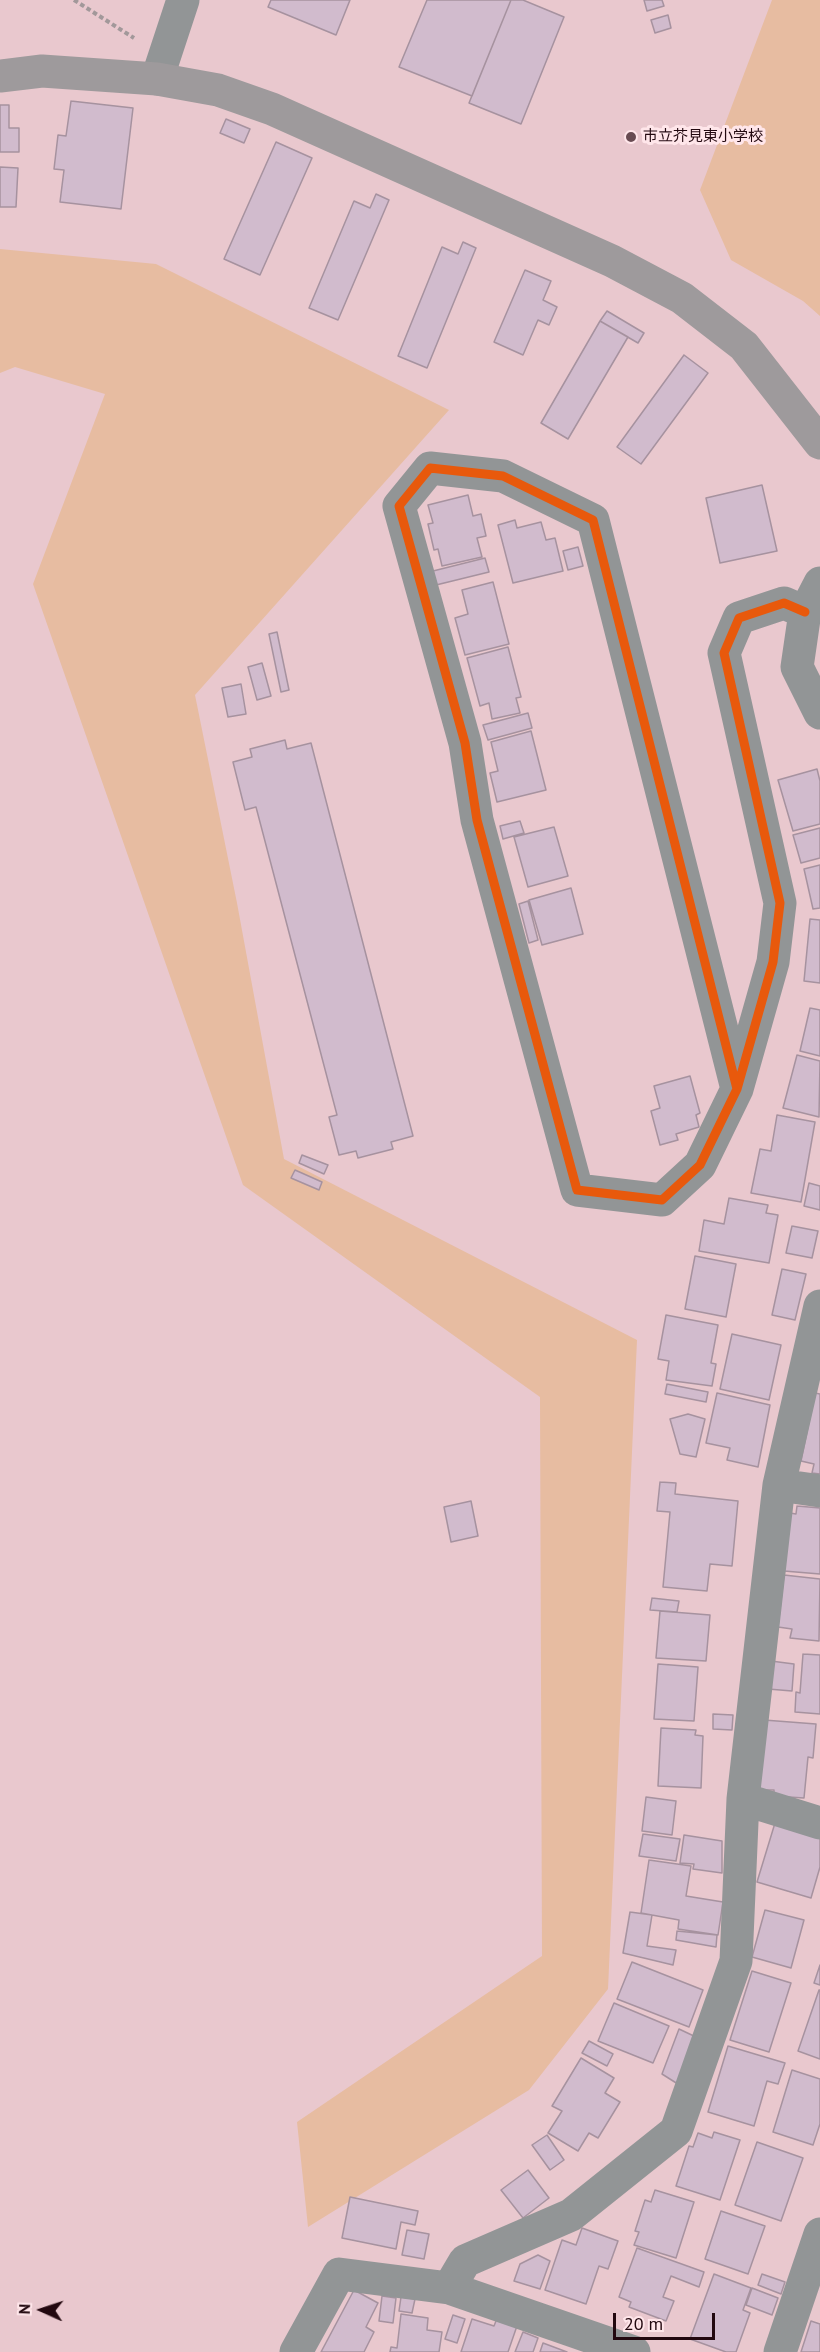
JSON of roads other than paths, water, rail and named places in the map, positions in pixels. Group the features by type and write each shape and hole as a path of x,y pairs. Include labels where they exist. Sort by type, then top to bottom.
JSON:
{"street":[{"path":"161,66 183,0"},
{"path":"0,76 42,71 161,66 272,109 612,261 682,298 744,346 820,444"},
{"path":"737,1089 593,520 503,476 430,468 399,506 465,743 477,820 577,1190 662,1200 700,1164 737,1089 773,962 780,903 724,653 739,618 784,603 805,612"},
{"path":"820,583 805,612 797,667 820,713"},
{"path":"449,2288 465,2261 572,2215 676,2131 736,1962 743,1798 779,1485 820,1306"},
{"path":"779,1485 820,1491"},
{"path":"743,1798 820,1823"},
{"path":"780,2352 820,2234"},
{"path":"296,2352 339,2274 449,2288 634,2352"}],"place":[{"name":"市立芥見東小学校","path":"631,137"}]}
